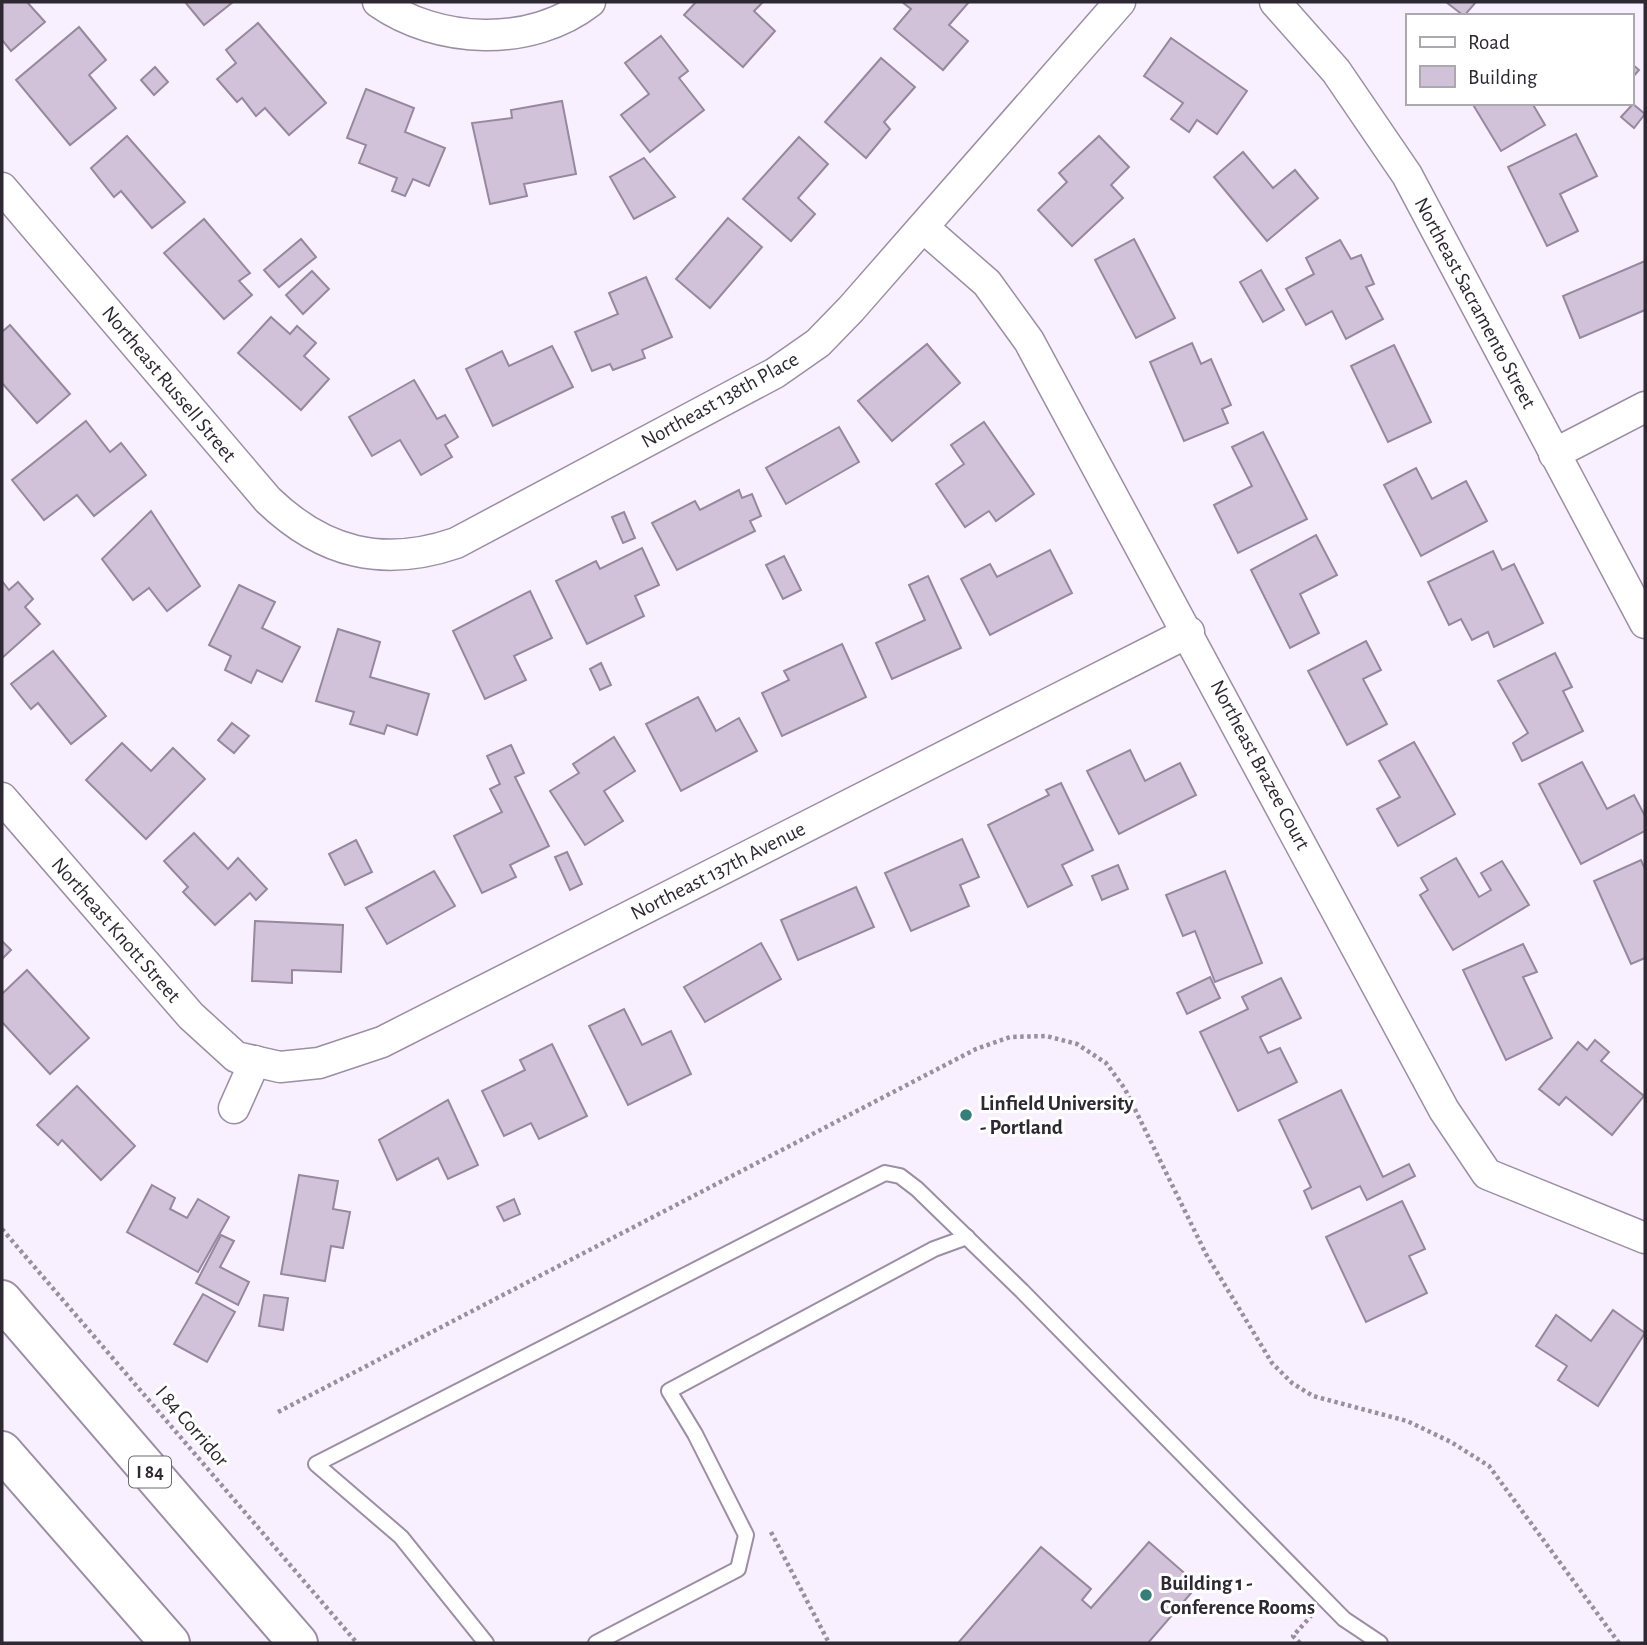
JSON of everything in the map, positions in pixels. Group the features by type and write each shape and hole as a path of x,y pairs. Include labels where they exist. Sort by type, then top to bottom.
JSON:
{"highway":[{"name":"I 84","path":"2,1300 298,1643"},
{"path":"2,1451 170,1643"}],"street":[{"path":"385,7 437,29 477,35 516,32 553,22 590,2"},
{"name":"Northeast 138th Place","path":"358,552 390,557 423,554 456,543 775,373 818,343 924,228 1120,2"},
{"name":"Northeast Sacramento Street","path":"1275,2 1336,71 1407,175 1645,623"},
{"name":"Northeast Russell Street","path":"2,188 268,500 292,523 316,537 358,552"},
{"name":"Northeast Brazee Court","path":"924,228 987,283 1010,311 1189,632 1444,1110 1487,1174 1645,1238"},
{"path":"1554,454 1645,407"},
{"name":"Northeast 137th Avenue","path":"245,1059 281,1067 319,1063 382,1042 1189,632"},
{"name":"Northeast Knott Street","path":"2,799 191,1016 245,1059"},
{"path":"234,1108 245,1059"}],"lane":[{"path":"486,1643 401,1537 316,1464 885,1173 900,1175 967,1237 1344,1619 1380,1643"},
{"path":"596,1643 738,1569 746,1535 695,1434 669,1391 934,1249 967,1237"}],"path":[{"name":"I 84 Corridor","path":"2,1230 357,1643"},
{"path":"1300,1643 1293,1636 1326,1599"}],"building":[{"path":"2,2 27,2 45,22 11,51 2,40"},
{"path":"185,2 233,2 204,25"},
{"path":"696,2 763,2 754,11 775,31 743,67 684,15"},
{"path":"902,2 969,2 949,25 968,41 943,70 894,29 911,9"},
{"path":"1446,2 1476,2 1466,14 1461,14"},
{"path":"258,23 326,103 289,135 265,108 256,116 242,98 237,102 217,79 236,63 226,50"},
{"path":"79,27 106,60 89,75 116,108 70,145 16,80"},
{"path":"661,36 688,71 679,78 704,110 650,152 621,115 649,94 625,63"},
{"path":"1171,38 1247,91 1217,134 1197,120 1189,132 1171,119 1183,103 1144,76"},
{"path":"881,58 915,87 884,122 890,129 866,158 825,122"},
{"path":"1633,65 1639,70 1633,77"},
{"path":"155,67 168,82 154,95 141,80"},
{"path":"366,89 414,108 405,132 445,148 429,186 413,179 405,196 392,191 397,178 359,163 366,145 347,138"},
{"path":"562,101 576,174 524,184 527,196 490,204 472,123 512,118 511,110"},
{"path":"1633,104 1645,114 1634,128 1621,117"},
{"path":"1473,105 1533,105 1545,125 1501,151"},
{"path":"1576,134 1597,176 1560,194 1578,231 1547,246 1508,167"},
{"path":"127,136 185,202 152,228 121,191 114,197 91,168"},
{"path":"1099,136 1129,167 1111,185 1123,198 1072,246 1038,210 1067,182 1059,173"},
{"path":"799,137 828,164 798,198 815,214 791,241 743,199"},
{"path":"1243,152 1273,188 1295,170 1318,198 1267,241 1214,177"},
{"path":"644,158 675,197 634,219 610,177"},
{"path":"728,218 762,247 710,308 676,279"},
{"path":"204,219 250,273 239,281 252,295 224,319 164,253"},
{"path":"301,239 316,257 279,287 264,270"},
{"path":"1134,239 1175,318 1136,338 1095,260"},
{"path":"1340,240 1351,259 1361,255 1374,284 1366,287 1383,319 1346,339 1332,311 1306,325 1286,289 1314,274 1306,258"},
{"path":"1645,261 1645,310 1580,338 1563,296"},
{"path":"1261,270 1284,310 1263,322 1240,282"},
{"path":"312,271 329,289 303,314 286,295"},
{"path":"646,277 672,337 642,350 645,358 613,370 610,364 592,371 575,332 618,314 609,293"},
{"path":"271,317 290,334 297,326 316,343 304,356 329,379 301,410 238,353"},
{"path":"10,325 70,394 37,423 2,383 2,332"},
{"path":"1192,343 1201,364 1211,359 1231,405 1222,409 1228,423 1184,441 1150,362"},
{"path":"927,344 960,383 892,441 858,401"},
{"path":"1394,345 1431,422 1388,442 1351,366"},
{"path":"552,346 573,387 493,426 466,369 502,351 509,366"},
{"path":"414,380 437,419 445,415 458,437 445,445 452,457 421,475 400,440 372,456 349,417"},
{"path":"86,421 110,452 121,443 146,475 94,516 77,495 44,520 12,480"},
{"path":"984,422 1034,494 996,521 989,511 965,527 936,484 964,464 951,445"},
{"path":"839,427 859,462 786,504 766,468"},
{"path":"1263,432 1307,519 1238,553 1214,505 1252,486 1232,447"},
{"path":"1416,468 1432,499 1466,481 1487,521 1421,556 1384,485"},
{"path":"739,490 742,498 752,494 761,516 750,521 755,531 677,570 652,523 695,501 700,510"},
{"path":"151,511 200,586 167,611 149,588 133,600 102,559"},
{"path":"624,512 635,538 623,543 612,517"},
{"path":"1316,535 1337,575 1300,594 1319,633 1290,648 1251,570"},
{"path":"642,548 659,585 635,596 644,616 587,644 556,581 596,561 600,569"},
{"path":"1050,550 1072,593 990,635 961,579 990,564 997,577"},
{"path":"1493,551 1502,570 1514,564 1543,623 1494,647 1488,632 1472,640 1461,619 1449,625 1428,582"},
{"path":"784,556 801,590 783,599 766,565"},
{"path":"928,576 961,648 892,679 876,643 925,620 909,585"},
{"path":"2,581 9,590 18,582 33,599 25,607 40,624 2,658"},
{"path":"239,585 275,602 262,628 300,647 282,682 257,670 251,683 225,670 231,656 209,645"},
{"path":"530,591 552,638 514,656 526,680 485,699 453,631"},
{"path":"338,629 380,642 370,677 429,694 417,735 387,725 384,734 350,724 354,712 316,701"},
{"path":"1366,641 1381,670 1363,679 1387,724 1347,745 1308,671"},
{"path":"842,644 866,697 782,736 762,693 789,680 784,671"},
{"path":"53,651 106,716 71,744 38,703 31,709 11,684"},
{"path":"1555,653 1572,687 1563,691 1583,731 1522,761 1513,743 1528,733 1498,681"},
{"path":"601,663 611,685 600,690 590,669"},
{"path":"698,697 716,731 739,718 757,751 681,791 646,724"},
{"path":"232,723 249,736 234,753 218,740"},
{"path":"614,737 635,771 604,791 623,821 585,845 550,791 579,773 573,764"},
{"path":"1414,742 1455,814 1398,846 1377,809 1400,797 1379,761"},
{"path":"122,743 151,771 173,748 205,779 146,839 86,780"},
{"path":"511,745 524,773 515,777 549,846 510,865 516,877 482,893 454,836 502,812 490,789 500,784 487,756"},
{"path":"1130,750 1145,781 1180,763 1196,795 1119,834 1087,771"},
{"path":"1582,762 1607,809 1634,795 1645,816 1645,831 1581,864 1539,784"},
{"path":"1061,783 1093,850 1062,865 1072,885 1028,907 988,825 1049,795 1046,790"},
{"path":"194,833 228,869 238,858 267,889 256,900 250,893 215,925 183,892 188,887 164,861"},
{"path":"962,839 979,877 960,885 969,906 911,931 885,873"},
{"path":"356,840 372,872 345,885 329,854"},
{"path":"567,852 582,884 570,890 555,857"},
{"path":"1456,858 1479,897 1491,890 1481,873 1502,861 1529,905 1453,950 1420,895 1428,890 1421,878"},
{"path":"1641,860 1645,869 1645,958 1631,964 1594,881"},
{"path":"1118,865 1128,889 1102,900 1092,876"},
{"path":"434,871 455,906 387,944 366,908"},
{"path":"1225,871 1262,963 1215,982 1195,931 1183,936 1166,895"},
{"path":"856,887 874,927 798,960 781,920"},
{"path":"255,921 343,925 341,972 292,970 292,983 252,981"},
{"path":"2,941 11,950 2,959"},
{"path":"761,943 781,979 705,1022 684,987"},
{"path":"1523,944 1537,972 1523,977 1552,1038 1506,1060 1463,970"},
{"path":"27,970 89,1038 50,1074 2,1022 2,994"},
{"path":"1210,977 1220,998 1187,1014 1177,993"},
{"path":"1281,978 1301,1018 1260,1037 1268,1053 1280,1048 1297,1082 1238,1111 1200,1032 1248,1009 1242,997"},
{"path":"624,1009 642,1045 671,1031 691,1074 628,1105 589,1026"},
{"path":"1595,1040 1609,1052 1601,1061 1644,1096 1612,1135 1566,1097 1559,1105 1539,1089 1578,1042 1587,1050"},
{"path":"552,1044 587,1116 539,1139 531,1123 504,1136 482,1091 525,1070 520,1060"},
{"path":"77,1086 135,1146 101,1180 62,1140 58,1145 37,1125"},
{"path":"1341,1090 1383,1177 1409,1164 1415,1176 1367,1200 1360,1186 1312,1209 1304,1191 1311,1187 1279,1120"},
{"path":"448,1100 478,1165 448,1179 438,1158 397,1180 379,1140"},
{"path":"299,1175 338,1181 333,1209 350,1212 343,1248 331,1246 325,1281 281,1274"},
{"path":"152,1185 175,1198 170,1209 187,1218 198,1199 229,1217 198,1272 127,1232"},
{"path":"514,1199 520,1214 504,1221 497,1207"},
{"path":"1402,1201 1425,1249 1409,1256 1427,1293 1366,1322 1326,1237"},
{"path":"221,1235 234,1241 220,1267 249,1282 238,1305 196,1283"},
{"path":"203,1294 235,1312 207,1362 174,1344"},
{"path":"264,1295 288,1298 283,1330 259,1326"},
{"path":"1613,1310 1645,1333 1598,1406 1558,1380 1567,1366 1536,1346 1556,1315 1591,1341"},
{"name":"Building 1 - Conference Rooms","path":"1149,1542 1198,1585 1148,1643 958,1643 1041,1547 1091,1589 1082,1600 1091,1608"}],"place":[{"name":"Linfield University - Portland","path":"966,1115"},
{"name":"Building 1 - Conference Rooms","path":"1146,1595"}]}
